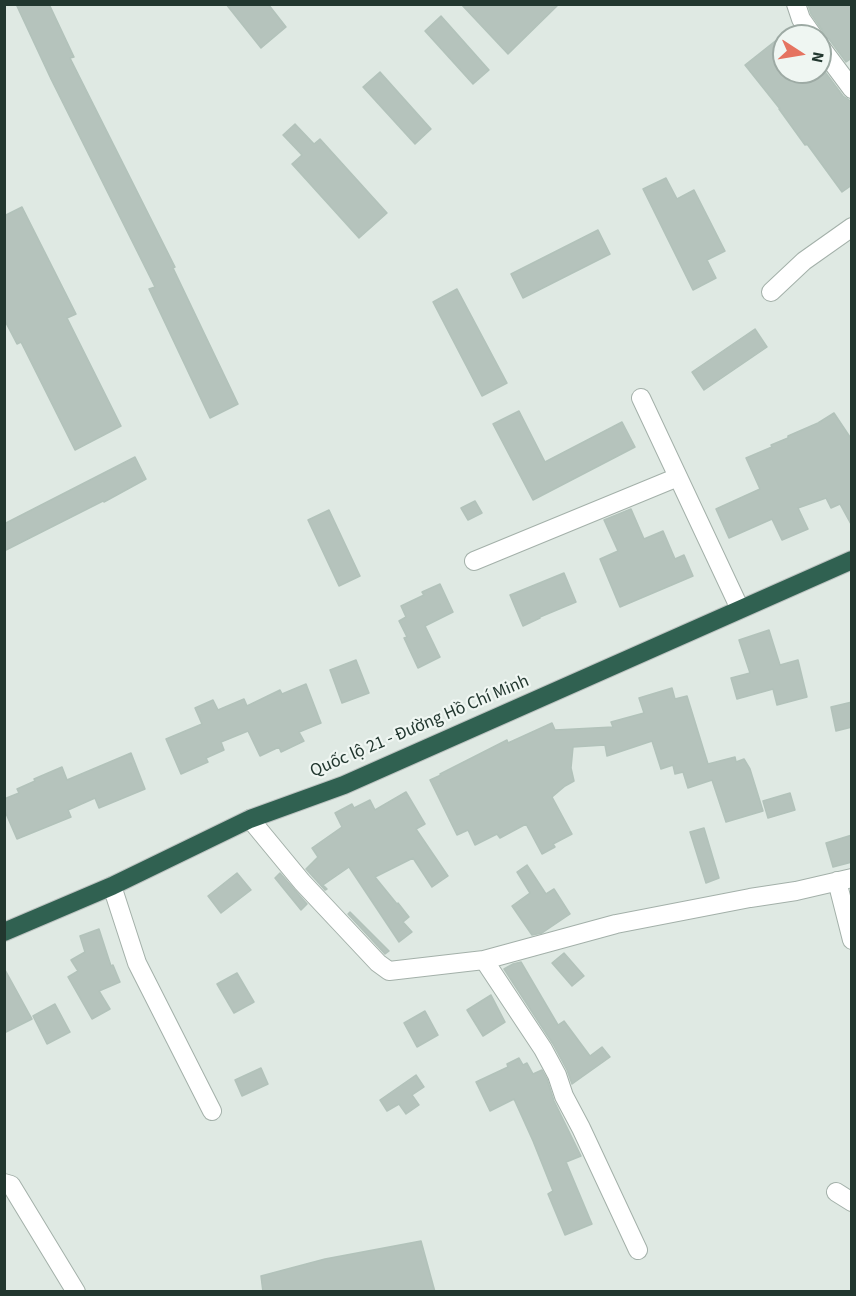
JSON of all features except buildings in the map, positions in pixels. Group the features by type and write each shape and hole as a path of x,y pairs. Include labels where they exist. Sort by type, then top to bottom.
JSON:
{"highway":[{"name":"Quốc lộ 21 - Đường Hồ Chí Minh","path":"4,932 112,885 250,819 344,785 852,560"}],"street":[{"path":"796,4 805,24"},
{"path":"832,56 846,68 852,89"},
{"path":"771,292 804,261 852,227"},
{"path":"641,398 740,609"},
{"path":"474,561 678,477"},
{"path":"250,819 302,882 378,963 389,971 484,960 616,924 844,880 852,940"},
{"path":"112,885 137,963 212,1111"},
{"path":"484,960 543,1049 557,1075 564,1096 638,1250"},
{"path":"4,1183 11,1185 76,1292"}]}
